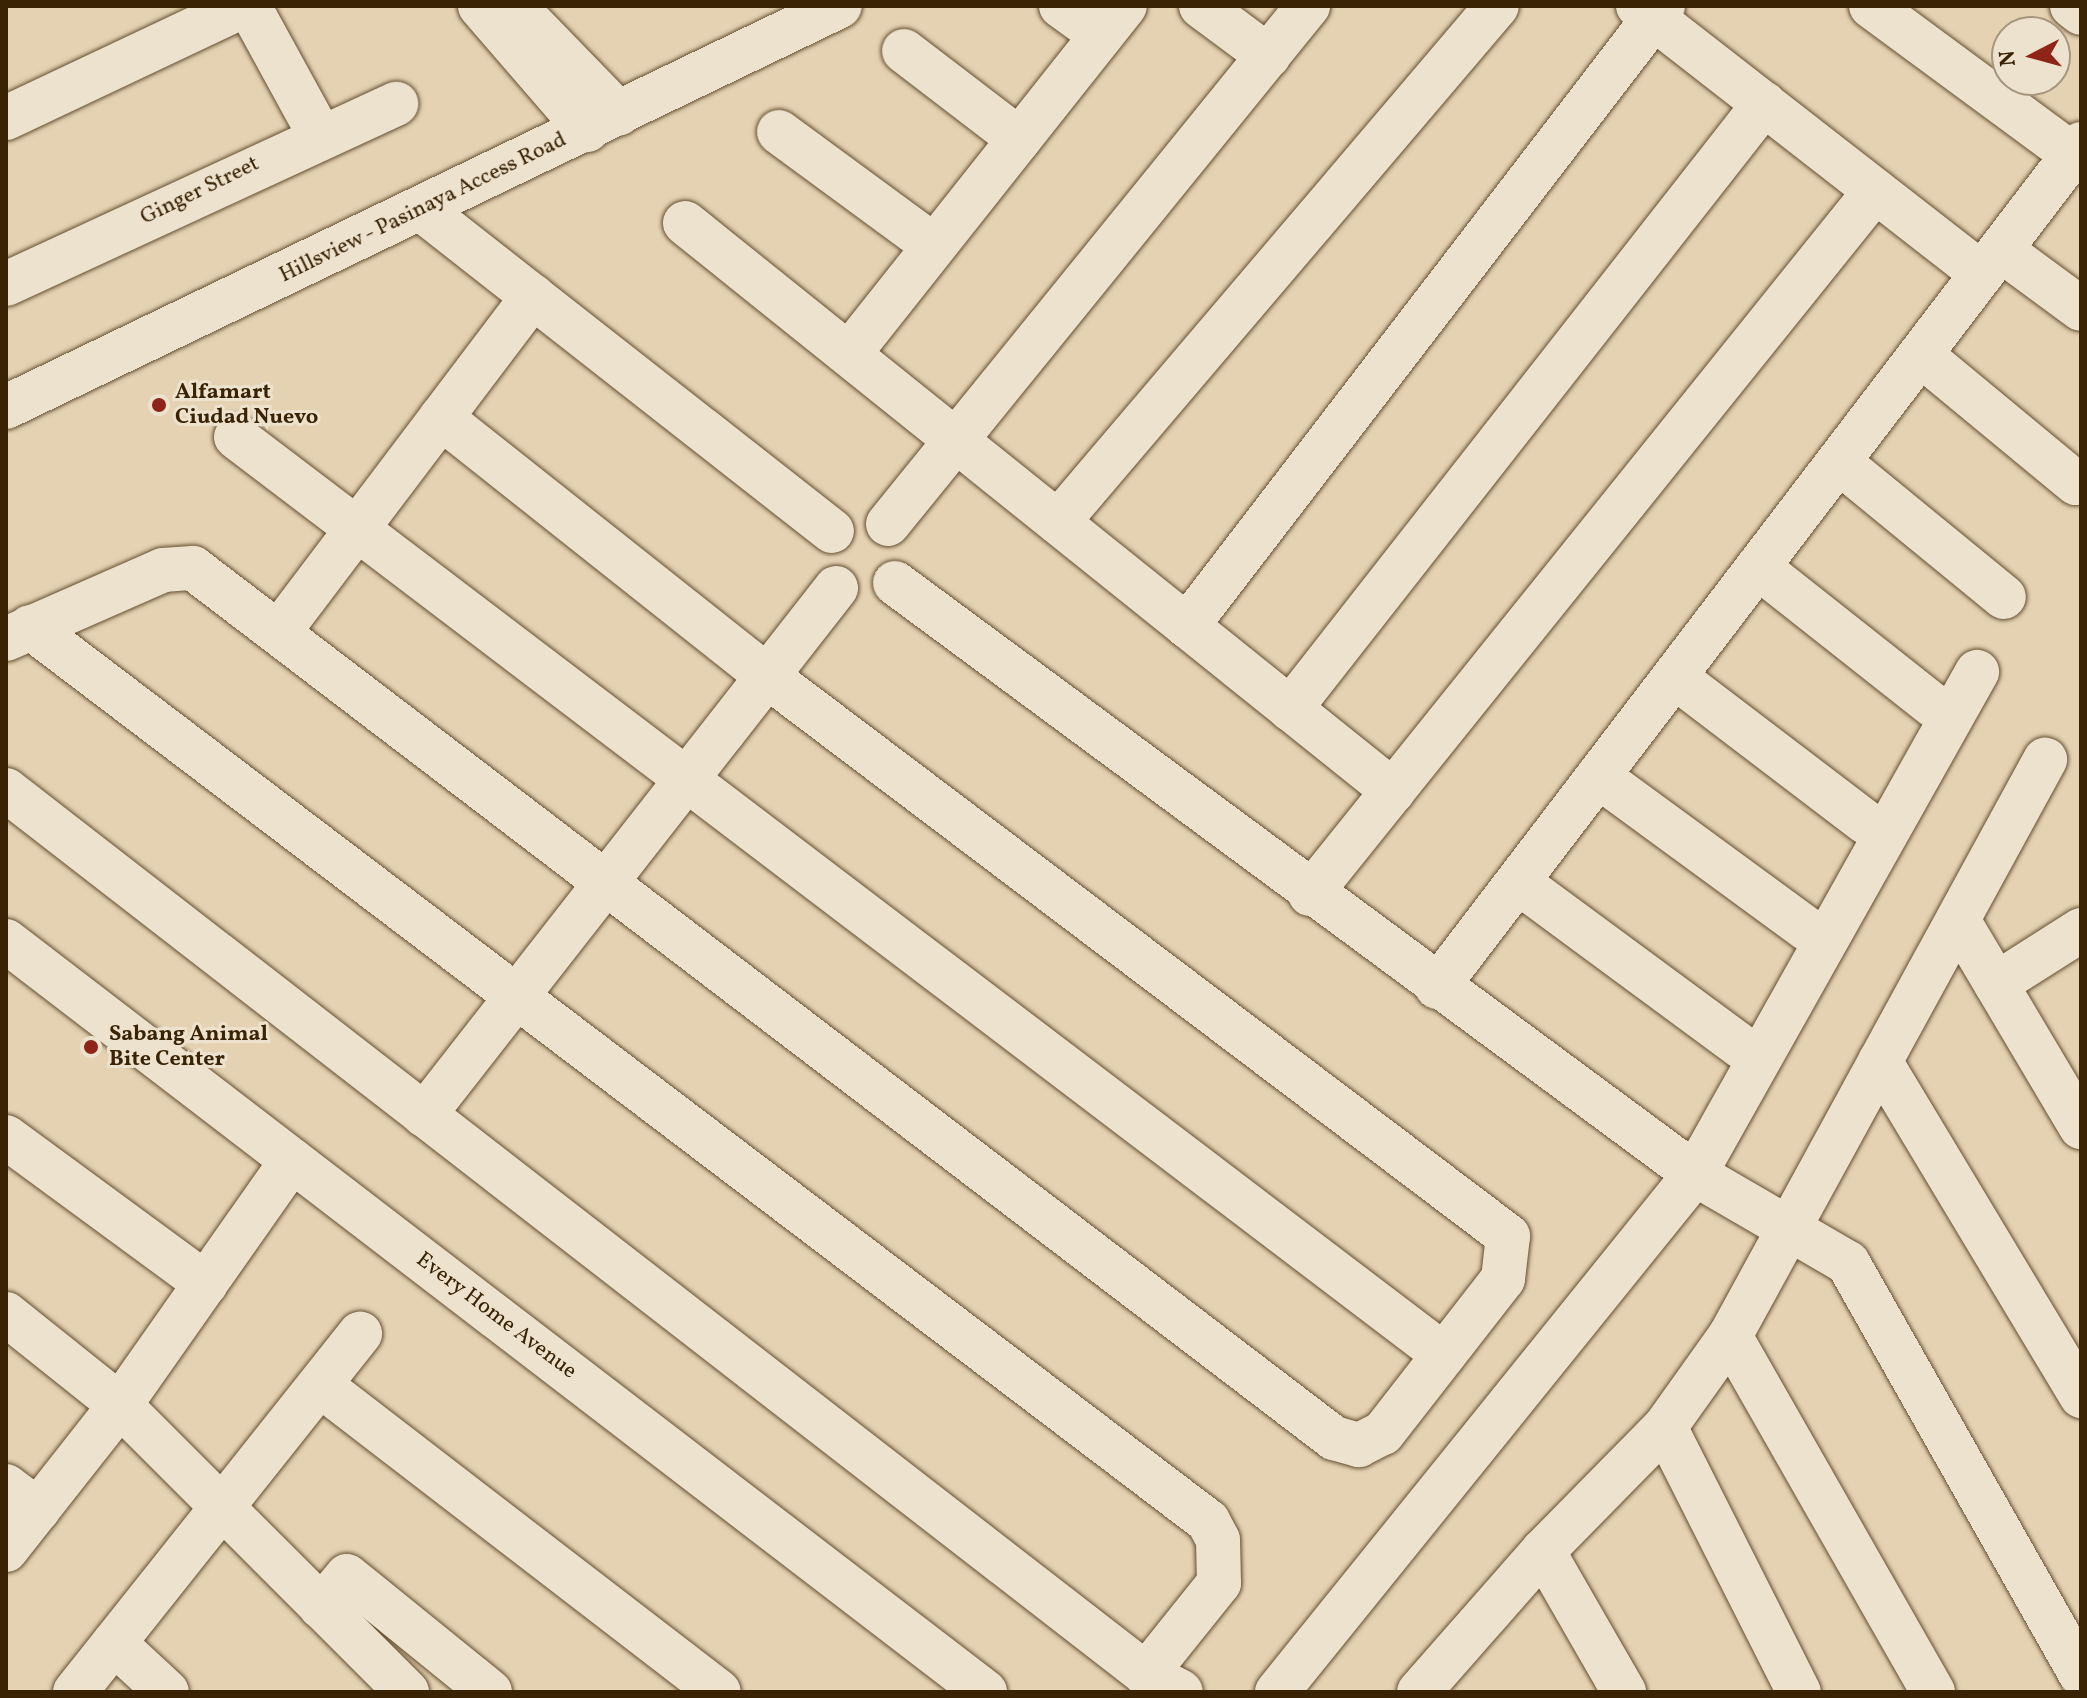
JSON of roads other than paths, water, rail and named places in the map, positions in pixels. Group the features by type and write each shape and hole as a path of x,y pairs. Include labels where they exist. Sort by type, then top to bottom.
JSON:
{"street":[{"path":"6,118 246,6 319,134"},
{"path":"480,6 603,122"},
{"path":"515,6 603,122"},
{"name":"Hillsview - Pasinaya Access Road","path":"6,407 840,6"},
{"path":"849,354 1113,21 1061,6"},
{"path":"1201,6 1268,56"},
{"path":"888,524 1308,6"},
{"path":"1058,522 1497,6"},
{"path":"1437,987 2078,153 1871,6"},
{"path":"2072,6 2081,13"},
{"path":"1187,626 1652,10 1764,104 1875,191 1992,262 2081,309"},
{"path":"904,51 1019,139"},
{"name":"Ginger Street","path":"6,284 319,134 396,104"},
{"path":"1290,709 1764,104"},
{"path":"779,132 934,246"},
{"path":"1310,894 1875,191"},
{"path":"421,209 832,531"},
{"path":"685,223 1393,791"},
{"path":"279,632 533,296"},
{"path":"1921,355 2076,483"},
{"path":"18,633 180,567 202,574 1334,1438 1359,1445 1383,1433 1503,1279 1508,1236 767,676 441,418"},
{"path":"236,437 1444,1355"},
{"path":"1839,462 2004,597"},
{"path":"852,518 888,524 904,552 895,583 867,599 836,588 823,567 832,531 852,518"},
{"path":"1758,567 1934,706"},
{"path":"895,583 1310,894 1695,1174 1790,1226 1848,1263 1866,1286 2081,1675"},
{"path":"424,1115 836,588"},
{"path":"6,790 1164,1683 1219,1583 1218,1540 1208,1521 517,995 18,633"},
{"path":"1277,1692 1695,1174 1977,672"},
{"path":"1675,677 1865,822"},
{"path":"1440,1683 1543,1551 1665,1427 1730,1336 2045,760"},
{"path":"1598,776 1807,929"},
{"path":"1518,882 1742,1047"},
{"path":"1958,920 1996,984 2070,1084 2081,1127"},
{"path":"1996,984 2081,930"},
{"name":"Every Home Avenue","path":"6,941 985,1692"},
{"path":"1880,1061 2081,1396"},
{"path":"6,1137 206,1284"},
{"path":"6,1550 22,1498 120,1405 292,1160"},
{"path":"6,1314 120,1405 407,1692"},
{"path":"75,1692 360,1334"},
{"path":"1730,1336 1933,1692"},
{"path":"320,1385 719,1692"},
{"path":"1665,1427 1799,1692"},
{"path":"1543,1551 1624,1692"},
{"path":"321,1607 347,1576 490,1692"},
{"path":"114,1643 167,1692"}],"place":[{"name":"Alfamart Ciudad Nuevo","path":"159,405"},
{"name":"Sabang Animal Bite Center","path":"91,1047"}]}
